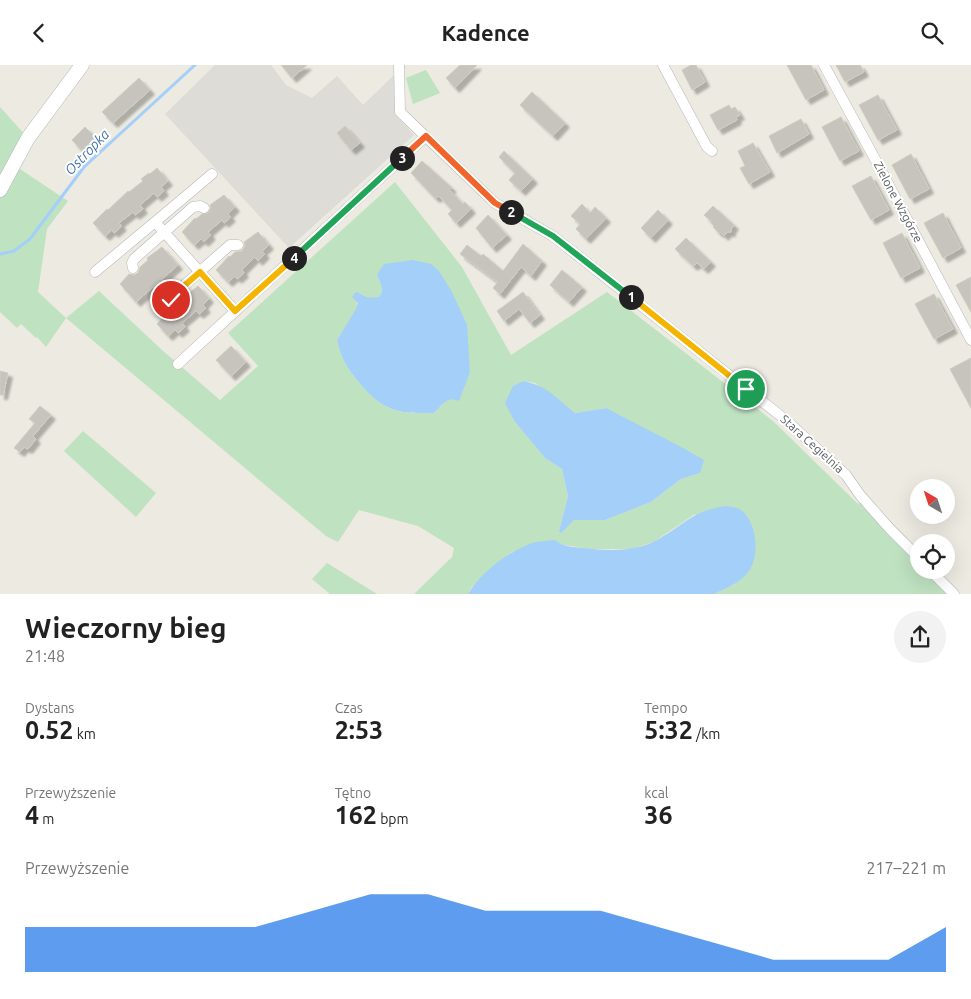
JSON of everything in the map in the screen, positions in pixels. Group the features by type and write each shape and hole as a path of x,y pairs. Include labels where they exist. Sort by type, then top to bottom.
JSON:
{"main road":[{"path":"0,190 28,138 82,65"}],"street":[{"name":"Stara Cegielnia","path":"399,65 400,112 495,203 553,236 787,421 846,475 860,495 910,550"},
{"path":"663,65 707,147 712,151"},
{"name":"Zielone Wzgórze","path":"824,65 971,340"},
{"path":"178,364 426,136"},
{"path":"95,272 212,175"},
{"path":"133,268 132,263 134,259 193,207 200,206 204,208"},
{"path":"154,222 235,311"},
{"path":"172,307 170,304 172,296 230,245 238,245"},
{"path":"939,579 954,594"}],"shaded area":[{"path":"215,65 271,65 286,85 312,98 337,76 363,105 394,75 395,115 414,135 289,248 165,114"}],"green space":[{"path":"426,70 440,93 413,104 406,78"},
{"path":"0,107 28,138 14,165 68,201 47,229 38,292 66,318 46,347 21,324 17,328 0,312"},
{"path":"395,182 462,267 511,355 607,292 773,421 858,504 866,497 910,542 910,579 942,579 954,594 714,594 735,584 695,514 655,541 633,549 590,549 559,544 512,552 490,569 471,588 468,594 414,594 452,557 454,548 418,526 359,510 338,542 326,536 66,318 99,291 162,350 220,400 258,366 228,333","holes":["377,275 469,362 470,372 453,399 445,401 434,413 409,413 390,409 366,390 347,366 337,340 357,309 358,292 371,298 379,298 381,295 382,289","523,381 535,383 575,413 606,408 700,473 681,479 651,502 605,520 574,520 559,531 568,496 562,469 545,458 515,422 513,386"]},
{"path":"83,431 156,493 136,517 64,451"},
{"path":"327,563 377,594 330,594 312,579"}],"water":[{"path":"413,260 431,264 439,271 452,292 467,325 470,372 459,401 448,400 434,413 409,413 391,409 374,398 347,366 340,352 337,340 356,309 358,303 352,297 355,293 358,292 368,297 379,297 382,289 377,275 384,264"},
{"path":"523,381 545,389 575,413 606,408 685,449 704,460 700,473 681,479 651,502 605,520 574,520 561,533 559,531 568,496 562,469 545,458 515,422 505,403 513,386"},
{"path":"726,506 741,510 751,522 755,539 755,556 749,571 742,579 714,594 468,594 480,578 496,564 505,557 532,543 555,540 561,544 573,547 603,550 631,549 657,540 705,511"}],"building":[{"path":"281,65 307,65 292,78"},
{"path":"460,65 477,65 455,88 446,78"},
{"path":"691,65 696,65 705,82 692,90 682,70"},
{"path":"787,65 811,65 824,90 806,100"},
{"path":"836,65 860,65 864,72 845,82"},
{"path":"139,78 150,90 113,123 102,112"},
{"path":"532,92 565,123 553,136 520,105"},
{"path":"878,95 897,130 878,140 859,105"},
{"path":"729,105 731,109 735,107 740,115 736,117 737,120 718,130 710,115"},
{"path":"841,117 859,151 840,161 822,127"},
{"path":"801,119 809,134 777,153 769,136"},
{"path":"345,126 360,143 351,150 337,133"},
{"path":"85,127 95,137 82,151 72,140"},
{"path":"753,143 770,172 749,184 740,168 745,166 738,151"},
{"path":"504,151 533,179 521,191 509,180 515,173 499,157"},
{"path":"911,154 929,189 910,199 892,165"},
{"path":"422,161 452,188 449,189 463,204 465,202 471,209 456,223 448,214 452,210 439,196 435,198 411,173"},
{"path":"157,168 168,181 161,187 164,191 157,197 154,193 140,205 143,209 135,215 133,212 119,223 122,226 114,233 112,230 105,236 93,223 128,191 143,181 141,179"},
{"path":"871,176 889,210 871,220 852,186"},
{"path":"224,195 235,207 228,214 231,217 224,223 222,220 208,232 211,235 204,242 201,239 194,245 182,232 195,218 208,213 211,208 210,205"},
{"path":"582,204 590,213 595,207 606,218 586,239 576,229 580,224 571,216"},
{"path":"713,206 734,225 731,232 727,232 724,236 713,227 712,222 704,215"},
{"path":"658,210 668,220 651,238 641,228"},
{"path":"943,213 961,248 943,258 924,223"},
{"path":"488,215 507,235 492,248 476,228"},
{"path":"258,232 269,245 262,251 265,254 258,261 255,257 242,270 244,273 237,279 235,276 228,282 216,270 229,256 235,252 242,251 245,245 244,242"},
{"path":"902,233 920,268 901,278 883,243"},
{"path":"686,238 711,262 704,269 697,263 693,266 675,249"},
{"path":"523,244 542,261 531,276 521,267 500,294 493,288 498,282 460,254 467,245 481,256 483,254 503,271"},
{"path":"162,247 178,265 136,302 120,284 129,274 134,275 138,273 140,267 148,260 147,258"},
{"path":"562,270 582,287 569,302 550,285"},
{"path":"971,277 971,312 956,285"},
{"path":"198,286 209,298 203,305 206,308 199,314 196,311 182,323 185,327 178,333 175,330 168,336 157,324 168,312 172,314 176,312 178,304 183,298"},
{"path":"523,292 540,315 530,323 519,309 504,321 497,311"},
{"path":"934,294 953,329 934,339 915,304"},
{"path":"231,346 246,362 231,376 216,360"},
{"path":"971,358 971,408 950,369"},
{"path":"0,371 8,373 3,395 0,395"},
{"path":"40,406 51,415 33,436 36,439 28,449 24,447 20,452 14,448 35,423 29,419"}],"waterway":[{"name":"Ostropka","path":"0,254 14,251 30,239 84,167 195,65"}],"route":[{"path":"171,300 172,296 200,272 235,311 426,136 495,203 553,236 746,389"}]}
